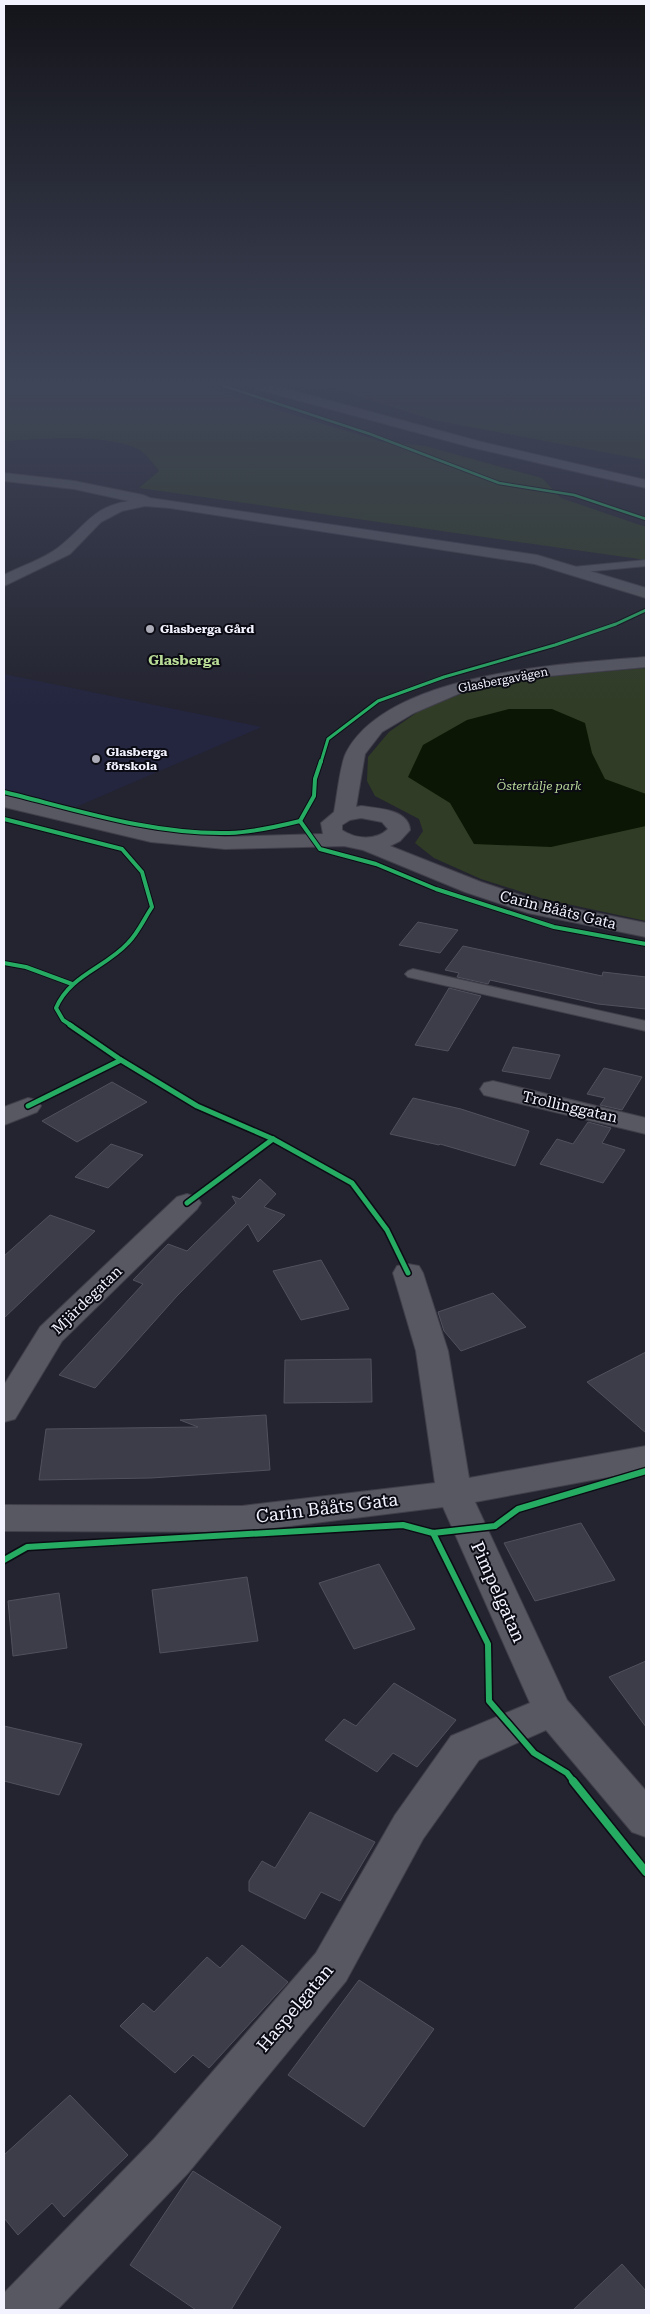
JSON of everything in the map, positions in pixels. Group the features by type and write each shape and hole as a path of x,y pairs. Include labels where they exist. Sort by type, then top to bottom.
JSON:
{"street":[{"path":"116,494 159,503 395,537 537,560 646,593"},
{"path":"4,580 64,551 96,519 118,507 145,502 159,503"},
{"name":"Glasbergavägen","path":"339,826 350,787 355,754 375,728 407,709 458,687 538,672 646,662"},
{"path":"350,787 367,800 380,814"},
{"path":"4,801 151,836 224,843 268,842 339,826 361,812 380,814 395,820 399,825 396,835 383,841 365,843 339,826"},
{"path":"396,835 415,862"},
{"name":"Carin Bååts Gata","path":"365,843 473,887 536,908 646,930"},
{"name":"Trollinggatan","path":"493,1089 570,1106 646,1126"},
{"path":"4,1117 28,1106"},
{"name":"Mjärdegatan","path":"4,1411 51,1334 187,1203"},
{"name":"Pimpelgatan","path":"408,1273 432,1351 454,1493 552,1710 646,1820"},
{"name":"Carin Bååts Gata","path":"4,1518 242,1519 454,1493 646,1458"},
{"name":"Haspelgatan","path":"23,2310 171,2156 331,1967 408,1827 465,1748 552,1710"}],"lane":[{"path":"573,570 646,563"},
{"path":"413,974 646,1026"}],"shaded area":[{"name":"Glasberga förskola","path":"4,674 262,727 76,807 4,791"},
{"path":"509,709 552,709 585,723 592,753 605,779 646,794 646,826 551,847 474,844 450,803 408,777 423,745 467,720"}],"green space":[{"path":"181,494 557,494 561,498 646,527 646,560"},
{"name":"Östertälje park","path":"646,668 646,921 544,899 481,879 434,858 415,843 423,831 419,819 375,796 367,781 368,757 389,732 419,711 461,694 504,683 545,677"}],"building":[{"path":"418,922 458,930 440,953 399,945"},
{"path":"463,946 602,976 603,972 646,977 646,1009 598,1004 490,980 488,984 457,977 459,973 445,970"},
{"path":"449,988 481,996 448,1051 415,1045"},
{"path":"513,1047 560,1055 550,1079 502,1071"},
{"path":"604,1068 642,1077 622,1110 600,1105 605,1098 587,1094"},
{"path":"112,1082 147,1102 77,1142 42,1121"},
{"path":"413,1098 461,1109 529,1131 515,1166 440,1144 390,1134"},
{"path":"588,1122 611,1128 602,1143 625,1150 603,1183 540,1164 557,1139 573,1144"},
{"path":"111,1144 143,1155 108,1188 75,1177"},
{"path":"260,1179 276,1194 264,1207 285,1215 258,1242 248,1224 177,1296 95,1388 59,1375 143,1284 133,1280 168,1244 187,1251 236,1203 232,1196 240,1199"},
{"path":"50,1215 95,1231 4,1318 4,1256"},
{"path":"321,1260 349,1309 301,1320 273,1271"},
{"path":"493,1293 526,1327 461,1351 444,1331 438,1312"},
{"path":"646,1352 646,1433 587,1382"},
{"path":"371,1359 372,1402 284,1403 285,1360"},
{"path":"266,1415 270,1470 151,1478 39,1480 46,1429 198,1427 180,1420"},
{"path":"581,1523 615,1580 535,1601 504,1543"},
{"path":"379,1564 415,1629 354,1649 319,1583"},
{"path":"247,1577 258,1641 160,1653 152,1590"},
{"path":"59,1593 67,1648 13,1656 8,1601"},
{"path":"646,1661 646,1727 609,1677"},
{"path":"394,1683 456,1720 417,1767 393,1753 377,1772 325,1740 344,1719 356,1726"},
{"path":"4,1726 82,1744 59,1795 4,1781"},
{"path":"310,1812 375,1842 340,1901 321,1892 305,1919 249,1891 249,1881 262,1861 275,1868"},
{"path":"242,1945 288,1982 209,2068 193,2055 175,2073 120,2026 143,2003 154,2012 207,1957 220,1968"},
{"path":"359,1980 434,2029 364,2127 288,2075"},
{"path":"70,2095 128,2155 64,2217 52,2203 18,2235 4,2218 4,2155"},
{"path":"193,2171 281,2227 231,2310 196,2310 130,2265"},
{"path":"622,2264 646,2291 646,2310 573,2310"}],"cycle path":[{"path":"568,494 646,519"},
{"path":"4,792 113,819 190,831 228,833 265,830 300,821 314,796 315,779 328,739 378,701 444,677 555,645 616,624 646,610"},
{"path":"4,819 122,849 142,872 152,907 128,943 77,980 60,998 56,1008 63,1020 121,1060 197,1106 273,1139 352,1183 387,1230 408,1273"},
{"path":"300,821 320,849 376,864 436,889 554,927 646,944"},
{"path":"4,963 17,964 72,984"},
{"path":"28,1106 121,1060"},
{"path":"187,1203 273,1139"},
{"path":"4,1560 27,1547 403,1525 433,1533 495,1526 518,1509 646,1471"},
{"path":"433,1533 488,1644 489,1701 534,1753 567,1773 646,1872"}],"place":[{"name":"Glasberga Gård","path":"150,629"},
{"name":"Glasberga förskola","path":"96,759"}],"district":[{"name":"Glasberga","path":"184,660"}]}
